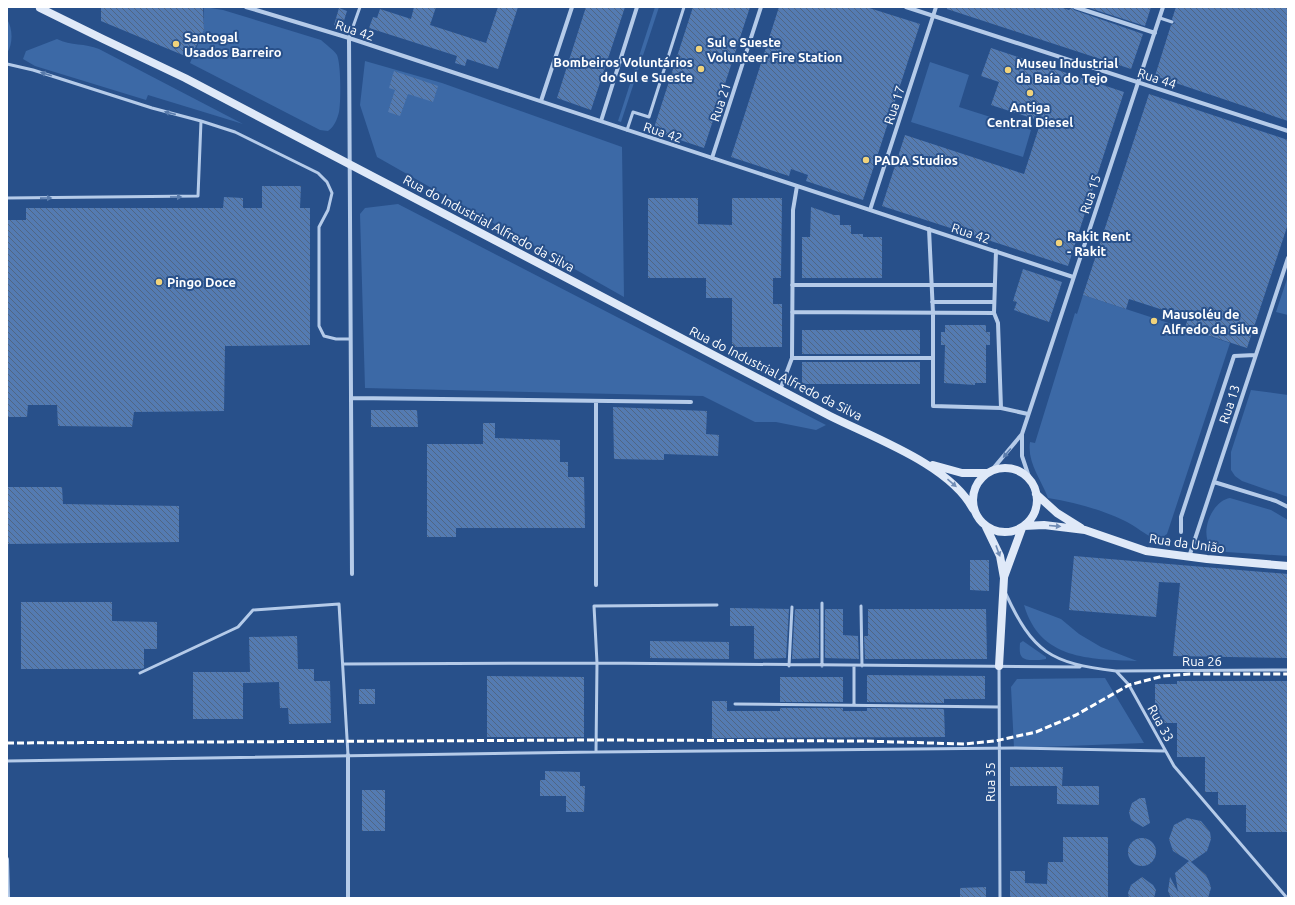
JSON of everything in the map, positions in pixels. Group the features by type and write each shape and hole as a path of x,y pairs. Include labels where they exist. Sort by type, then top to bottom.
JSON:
{"street":[{"name":"Rua do Industrial Alfredo da Silva","path":"39,7 185,78 780,390 924,463 950,480 960,490 973,509"},
{"name":"Rua 42","path":"246,7 349,38 1073,277"},
{"path":"541,101 572,7"},
{"path":"601,121 637,7"},
{"name":"Rua 21","path":"712,158 761,7"},
{"name":"Rua 44","path":"906,7 1288,131"},
{"name":"Rua 17","path":"870,210 936,7"},
{"path":"1075,7 1154,33"},
{"name":"Rua 15","path":"1030,480 1022,456 1022,434 1163,7"},
{"path":"349,38 352,574"},
{"path":"780,390 792,358 793,210 797,186"},
{"path":"929,230 933,313 933,406 1001,408 1028,414"},
{"path":"996,251 994,313 998,323 1001,408"},
{"name":"Rua 13","path":"1189,557 1288,258"},
{"path":"792,285 995,285"},
{"path":"932,302 994,302"},
{"path":"792,312 994,313"},
{"path":"1181,532 1181,516 1234,356 1255,356"},
{"path":"792,358 933,358"},
{"path":"351,398 691,402"},
{"path":"596,401 596,585"},
{"name":"Rua 15","path":"989,472 1022,434"},
{"name":"Rua do Industrial Alfredo da Silva","path":"924,463 962,473 989,472"},
{"path":"999,666 1004,578 998,552 986,527 978,519 973,509 972,498 975,487 980,479 989,472 1006,468 1015,470 1030,480 1036,494 1037,502 1035,512 1023,527 1004,578"},
{"path":"1214,482 1276,501 1288,507"},
{"name":"Rua da União","path":"1036,494 1057,513 1085,530"},
{"name":"Rua da União","path":"1023,527 1044,525 1085,530 1146,551 1189,557 1288,566"},
{"path":"986,527 1004,533 1014,532 1023,527"},
{"path":"348,755 348,898"},
{"path":"7,859 8,898"}],"lane":[{"path":"349,38 360,7"},
{"path":"627,130 633,112 649,117 684,7"},
{"path":"1160,18 1172,22"},
{"path":"7,64 33,70 152,108 201,120 235,132 318,173 327,182 332,193 328,210 320,227 319,326 324,336 336,339 350,339"},
{"path":"7,198 198,196 201,120"},
{"path":"1004,589 1015,614 1029,636 1052,655 1080,666"},
{"path":"822,603 822,666"},
{"path":"140,673 238,627 253,610 339,604 348,755"},
{"path":"596,752 598,663 594,606 717,605"},
{"path":"861,606 862,666"},
{"path":"789,666 792,607"},
{"path":"343,664 598,663 789,666 1080,666 1116,671"},
{"path":"854,666 854,705"},
{"name":"Rua 35","path":"999,666 1000,898"},
{"name":"Rua 26","path":"1116,671 1288,670"},
{"name":"Rua 33","path":"1116,671 1129,685 1165,751 1179,771 1287,898"},
{"path":"735,704 999,707"},
{"path":"7,761 596,752 999,750 1165,751"}],"shaded area":[{"path":"204,7 223,10 321,40 334,51 337,55 340,74 340,107 332,127 328,131 320,130 190,63 204,30"},
{"path":"655,7 659,7 621,122 618,121"},
{"path":"7,19 12,36 7,53"},
{"path":"57,39 68,43 99,49 243,124 148,95 146,100 35,66 23,59 26,51"},
{"path":"365,61 442,83 622,147 624,297 377,157 360,105"},
{"path":"930,62 969,75 959,107 1031,130 1023,157 911,122"},
{"path":"398,204 826,425 816,430 776,422 755,422 703,396 365,388 360,214 365,208"},
{"path":"1288,276 1288,315 1276,312"},
{"path":"1083,295 1230,343 1167,534 1158,540 1127,522 1105,512 1048,498 1035,471 1031,457 1030,442 1035,443 1075,313 1077,314"},
{"path":"1251,390 1288,395 1288,497 1242,481 1235,476 1231,470 1231,452"},
{"path":"1230,498 1271,510 1288,520 1288,556 1226,552 1211,547 1206,533 1209,518 1218,505 1224,500"},
{"path":"1024,605 1061,619 1079,634 1101,647 1137,661 1101,659 1068,653 1054,646 1042,637 1031,623"},
{"path":"1023,641 1046,657 1046,659 1029,660 1023,658 1020,654 1020,643"},
{"path":"1105,678 1144,743 1014,748 1011,687 1017,679"}],"building":[{"name":"Santogal Usados Barreiro","path":"101,7 203,7 204,30 190,58 101,21"},
{"path":"414,7 436,7 430,25 486,43 498,7 518,7 498,69 467,59 465,66 455,63 457,56 369,28 373,17 377,18 380,9 411,19"},
{"path":"586,7 625,7 591,110 557,98"},
{"name":"Bombeiros Voluntários do Sul e Sueste","path":"693,7 750,7 704,148 653,131"},
{"path":"779,7 866,7 920,24 863,200 806,181 808,175 791,169 789,176 731,157"},
{"path":"947,7 1060,7 1069,10 1072,7 1074,10 1143,34 1131,69 947,9"},
{"path":"1086,7 1151,7 1145,26"},
{"path":"1176,7 1288,7 1288,121 1155,76 1171,25 1175,23 1172,19"},
{"path":"339,8 347,11 342,27 334,25"},
{"path":"991,48 1124,92 1068,266 882,206 905,135 1024,174 1041,121 991,105 999,82 981,76"},
{"path":"394,71 438,86 433,102 408,94 400,116 388,112 395,90 389,88"},
{"path":"1149,94 1288,140 1288,224 1247,348 1185,328 1188,318 1129,299 1126,309 1083,295"},
{"name":"Pingo Doce","path":"262,186 301,186 300,208 310,208 310,345 225,346 224,411 134,412 132,427 58,426 57,405 28,405 27,417 7,417 7,220 26,220 26,208 223,208 224,197 243,198 243,208 262,208"},
{"path":"648,198 698,198 698,224 732,225 732,198 782,198 781,278 773,278 773,304 782,304 782,347 732,347 732,298 706,298 706,278 648,278"},
{"path":"811,207 834,215 840,215 840,225 851,225 851,234 863,234 863,237 882,237 882,278 802,278 802,237 810,237"},
{"path":"1023,269 1062,282 1049,322 1014,310 1017,302 1013,301"},
{"path":"945,325 986,325 986,332 990,332 990,345 986,345 986,383 975,383 975,385 944,383 945,345 941,345 941,332 945,332"},
{"path":"802,330 920,330 920,354 802,354"},
{"path":"802,362 920,362 920,384 802,384"},
{"path":"613,407 707,411 706,434 719,435 718,456 664,454 664,460 614,459"},
{"path":"371,410 417,410 418,427 371,427"},
{"path":"483,423 495,423 495,438 560,440 560,462 568,462 568,477 584,477 585,528 456,528 456,537 427,537 427,444 483,444"},
{"path":"7,487 62,487 63,504 179,506 179,542 7,544"},
{"path":"1074,556 1288,574 1288,658 1173,656 1180,583 1159,582 1156,617 1069,610"},
{"path":"970,560 989,560 989,591 970,590"},
{"path":"21,602 112,602 112,621 157,622 157,649 144,649 144,668 141,669 21,669"},
{"path":"730,608 789,609 786,658 754,659 754,626 730,626"},
{"path":"795,609 819,609 819,658 792,659"},
{"path":"825,609 843,609 843,635 858,636 859,659 825,658"},
{"path":"868,609 986,609 987,659 865,659 864,636 868,636"},
{"path":"297,636 298,669 314,669 314,681 330,681 331,723 289,724 288,708 280,708 279,682 243,683 243,719 193,719 193,672 250,672 249,637"},
{"path":"650,641 729,642 729,659 650,658"},
{"path":"867,675 985,676 985,699 944,699 944,703 867,702"},
{"path":"487,676 584,677 584,737 487,737"},
{"path":"780,677 843,677 843,702 780,702"},
{"path":"1177,681 1288,681 1288,832 1246,832 1246,805 1218,805 1218,792 1205,792 1205,757 1177,757 1177,723 1155,723 1155,684 1177,684"},
{"path":"359,689 375,689 375,704 359,704"},
{"path":"712,701 727,701 727,711 780,711 780,708 843,708 843,711 867,711 867,708 944,709 945,737 712,738"},
{"path":"1010,767 1063,767 1062,786 1010,786"},
{"path":"545,771 580,772 580,786 585,786 584,812 566,812 566,796 540,796 540,780 545,780"},
{"path":"1057,786 1099,786 1099,805 1057,804"},
{"path":"362,790 385,790 385,831 362,831"},
{"path":"1140,798 1145,798 1150,823 1143,827 1131,820 1129,812 1132,803"},
{"path":"1187,818 1201,821 1210,832 1211,839 1207,851 1191,862 1206,875 1209,881 1211,888 1208,898 1171,898 1168,891 1170,877 1178,892 1175,873 1189,861 1173,851 1169,839 1174,825"},
{"path":"1063,837 1108,837 1108,898 1010,898 1010,871 1025,871 1025,883 1047,884 1048,862 1063,862"},
{"path":"1142,838 1152,842 1156,852 1152,862 1142,866 1132,862 1128,852 1132,842"},
{"path":"1142,877 1153,885 1156,890 1154,898 1129,898 1128,893 1131,885"},
{"path":"986,887 986,898 960,898 960,888"}],"railway":[{"path":"7,743 597,740 864,741 964,744 995,741 1036,732 1076,715 1129,685 1163,676 1190,674 1288,674"}],"place":[{"name":"Santogal Usados Barreiro","path":"176,44"},
{"name":"Sul e Sueste Volunteer Fire Station","path":"699,49"},
{"name":"Bombeiros Voluntários do Sul e Sueste","path":"701,69"},
{"name":"Museu Industrial da Baía do Tejo","path":"1008,70"},
{"name":"Antiga Central Diesel","path":"1030,93"},
{"name":"PADA Studios","path":"866,160"},
{"name":"Rakit Rent - Rakit","path":"1059,243"},
{"name":"Pingo Doce","path":"159,282"},
{"name":"Mausoléu de Alfredo da Silva","path":"1154,321"}]}
